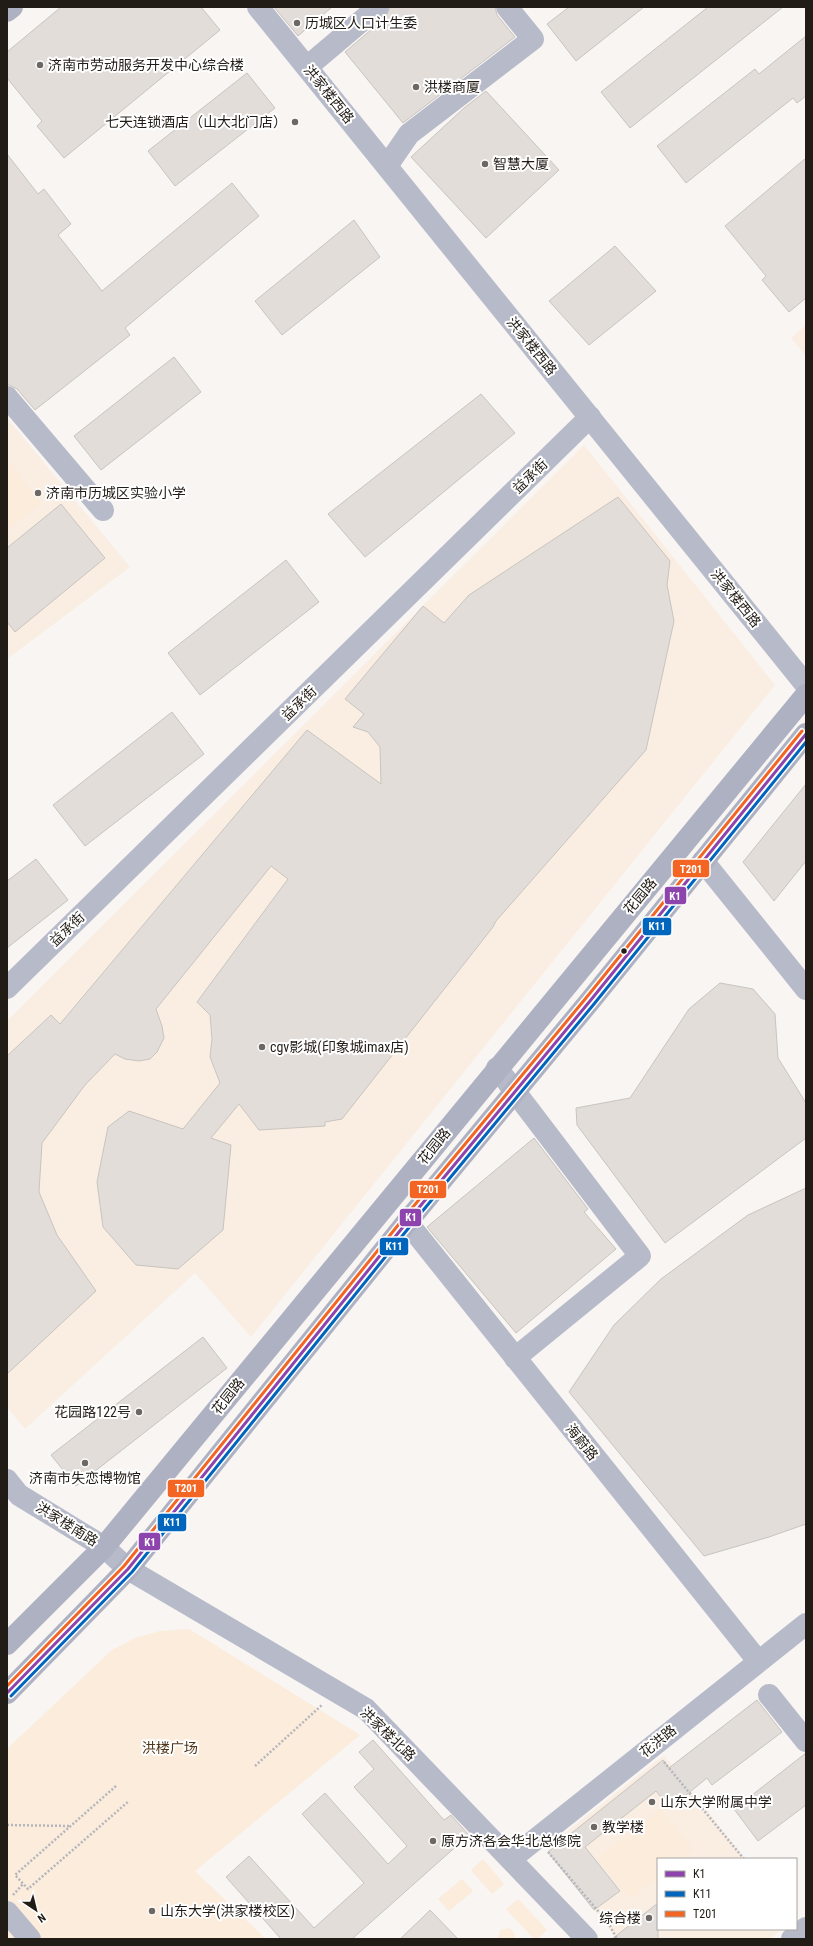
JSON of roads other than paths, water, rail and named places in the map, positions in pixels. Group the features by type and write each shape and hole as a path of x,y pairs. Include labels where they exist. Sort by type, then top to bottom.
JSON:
{"main road":[{"path":"7,11 12,7"},
{"name":"花园路","path":"7,1644 104,1548 806,695"},
{"name":"花园路","path":"7,1693 128,1569 406,1222 515,1091 806,734"}],"street":[{"name":"洪家楼西路","path":"258,7 806,685"},
{"path":"307,67 378,7"},
{"path":"387,166 409,134 533,39 507,7"},
{"path":"7,397 104,510"},
{"name":"益承街","path":"7,988 590,417"},
{"path":"703,861 806,989"},
{"path":"498,1068 640,1256 515,1358"},
{"name":"海蔚路","path":"406,1222 758,1661"},
{"name":"洪家楼南路","path":"7,1480 19,1495 104,1548 128,1569"},
{"name":"洪家楼北路","path":"128,1569 366,1709 587,1939"},
{"name":"花洪路","path":"511,1859 806,1624"},
{"path":"769,1695 806,1741"},
{"path":"9,1905 30,1939"},
{"path":"792,1939 806,1928"}],"place":[{"name":"历城区人口计生委","path":"297,23"},
{"name":"济南市劳动服务开发中心综合楼","path":"40,65"},
{"name":"洪楼商厦","path":"416,87"},
{"name":"七天连锁酒店（山大北门店）","path":"295,122"},
{"name":"智慧大厦","path":"485,164"},
{"name":"济南市历城区实验小学","path":"38,493"},
{"name":"cgv影城(印象城imax店)","path":"262,1047"},
{"name":"花园路122号","path":"139,1412"},
{"name":"济南市失恋博物馆","path":"85,1463"},
{"name":"山东大学附属中学","path":"652,1802"},
{"name":"教学楼","path":"594,1827"},
{"name":"原方济各会华北总修院","path":"433,1841"},
{"name":"山东大学(洪家楼校区)","path":"152,1911"},
{"name":"综合楼","path":"649,1918"}],"park label":[{"name":"洪楼广场","path":"170,1748"}]}
